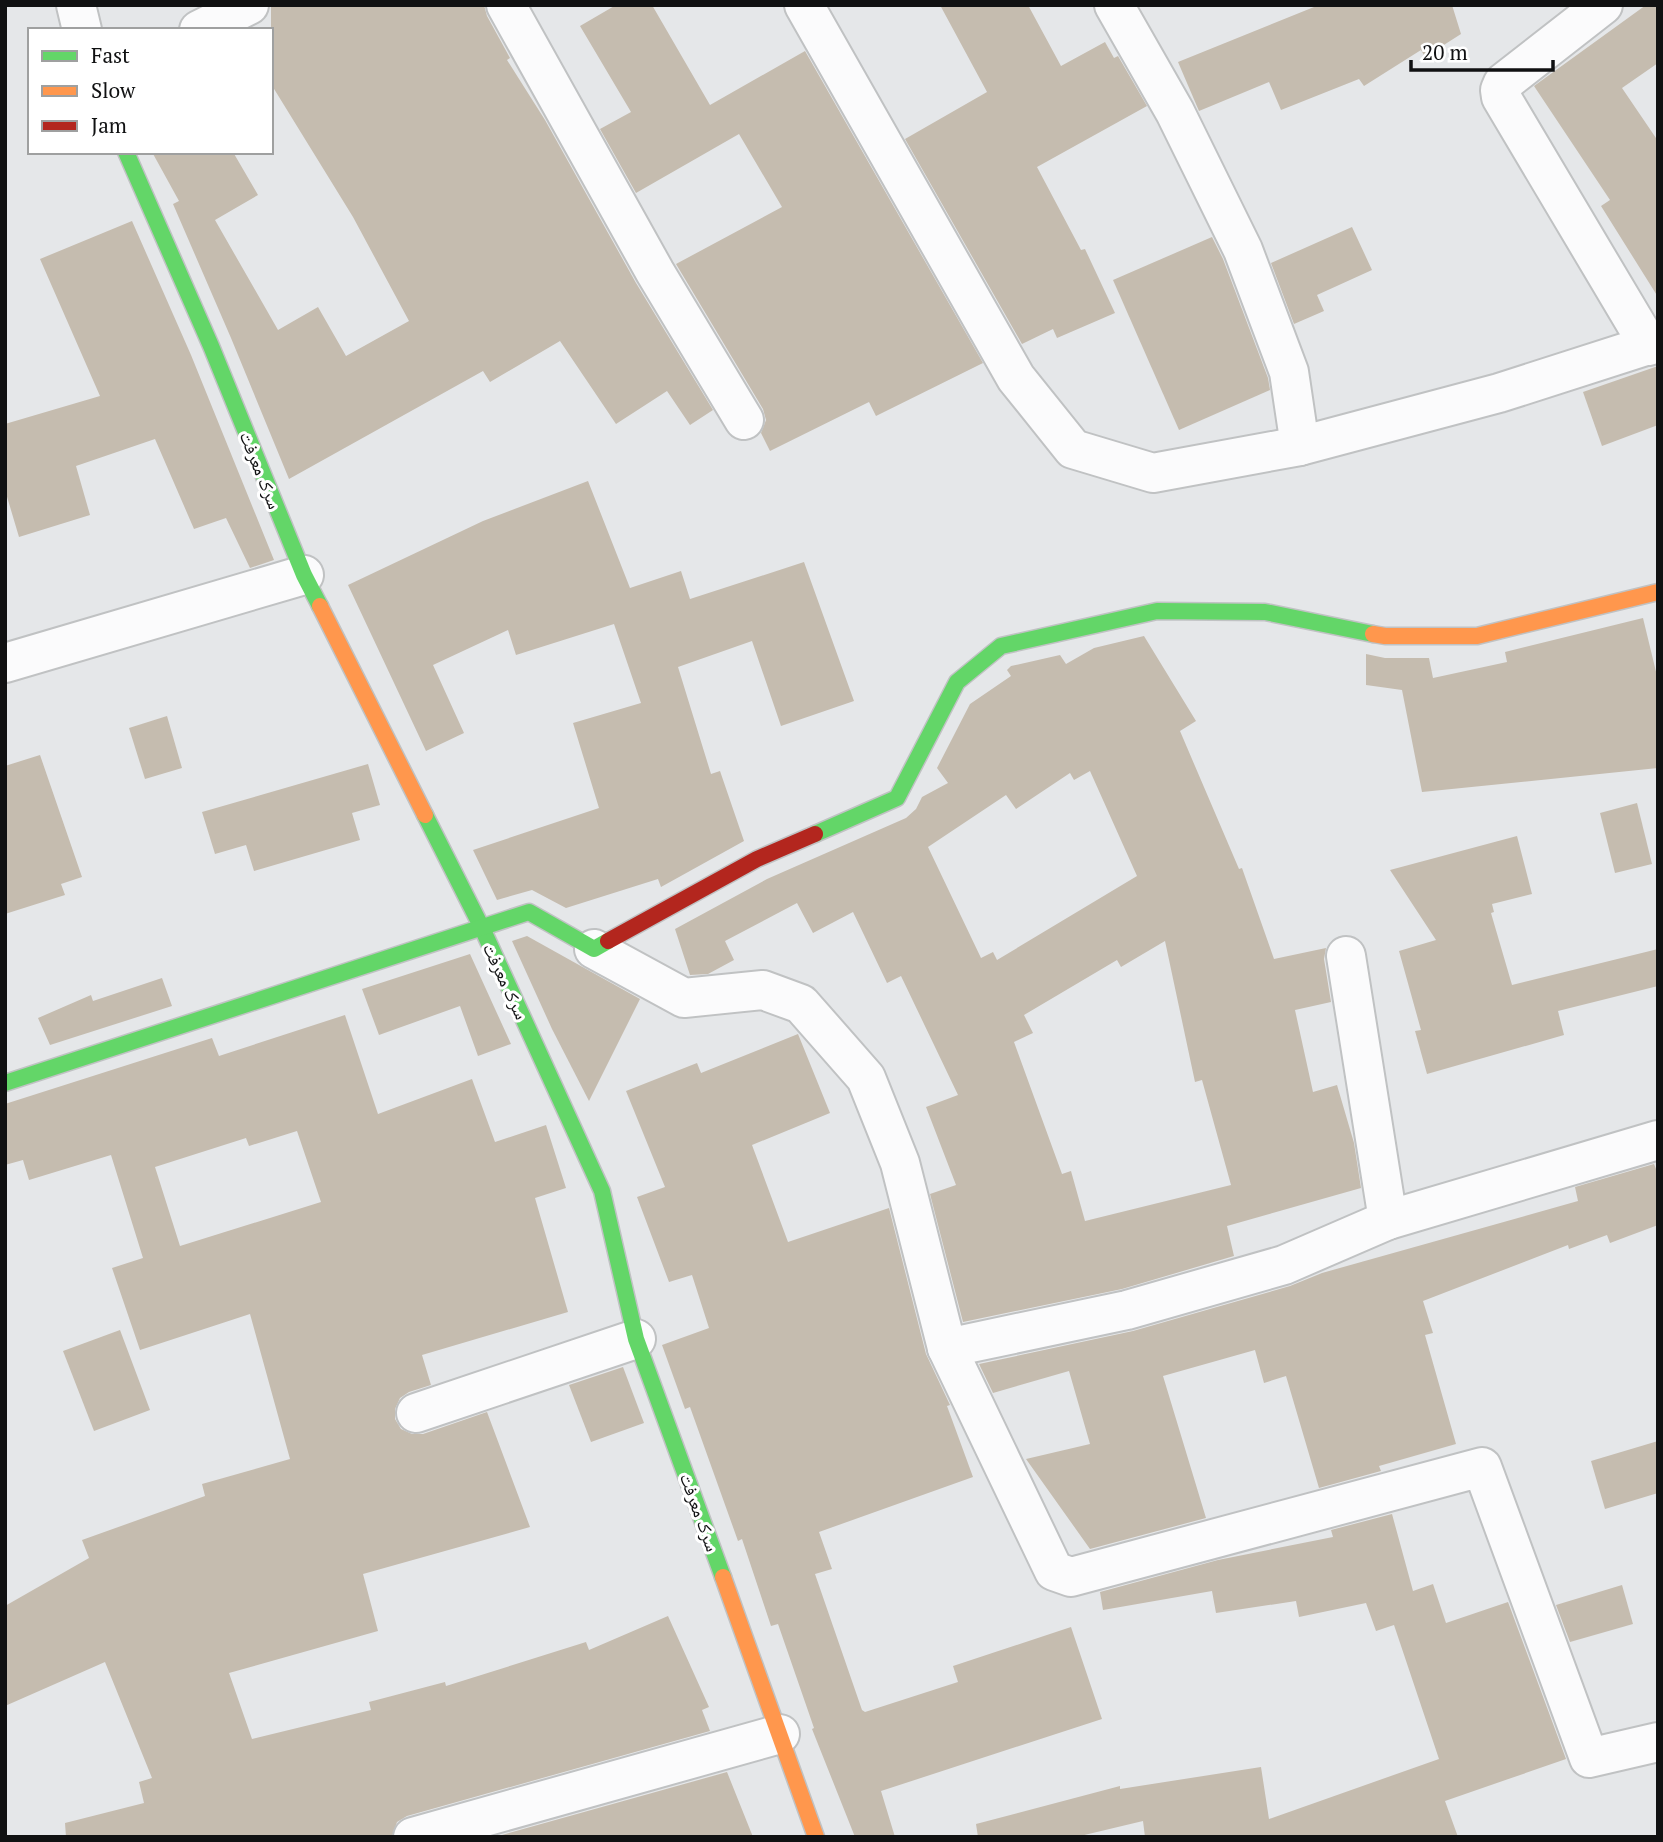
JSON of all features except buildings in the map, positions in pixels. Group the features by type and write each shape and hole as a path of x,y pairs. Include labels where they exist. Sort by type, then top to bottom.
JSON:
{"street":[{"path":"76,5 82,28"},
{"path":"203,28 249,5"},
{"path":"506,5 656,272 744,420"},
{"path":"804,5 1016,378 1073,449 1153,473 1300,446 1499,393 1653,344 1501,97 1503,83 1603,5"},
{"path":"1114,5 1175,112 1243,250 1289,372 1300,446"},
{"name":"سرک معرفت","path":"127,154 211,346 304,575 482,928 602,1191 636,1339 816,1837"},
{"path":"5,663 304,575"},
{"path":"594,949 757,859 897,798 957,682 1001,646 1157,611 1265,612 1385,636 1476,636 1658,592"},
{"path":"5,1083 528,912 684,998 763,990 801,1004 866,1078 900,1163 947,1348 1054,1571 1070,1577 1482,1467 1589,1758 1658,1742"},
{"path":"1346,956 1388,1220"},
{"path":"947,1348 1127,1310 1271,1268 1388,1220 1658,1140"},
{"path":"416,1413 636,1339"},
{"path":"413,1837 780,1734"}],"traffic: fast":[{"path":"127,154 211,346 304,575 320,606"},
{"path":"815,834 897,798 957,682 1001,646 1157,611 1265,612 1373,634"},
{"path":"425,815 482,928 602,1191 636,1339 723,1577"},
{"path":"5,1083 529,912 594,949 608,941"}],"traffic: slow":[{"path":"1373,634 1477,636 1658,592"},
{"path":"320,606 425,815"},
{"path":"723,1577 816,1837"}],"traffic: jam":[{"path":"608,941 757,859 815,834"}]}
